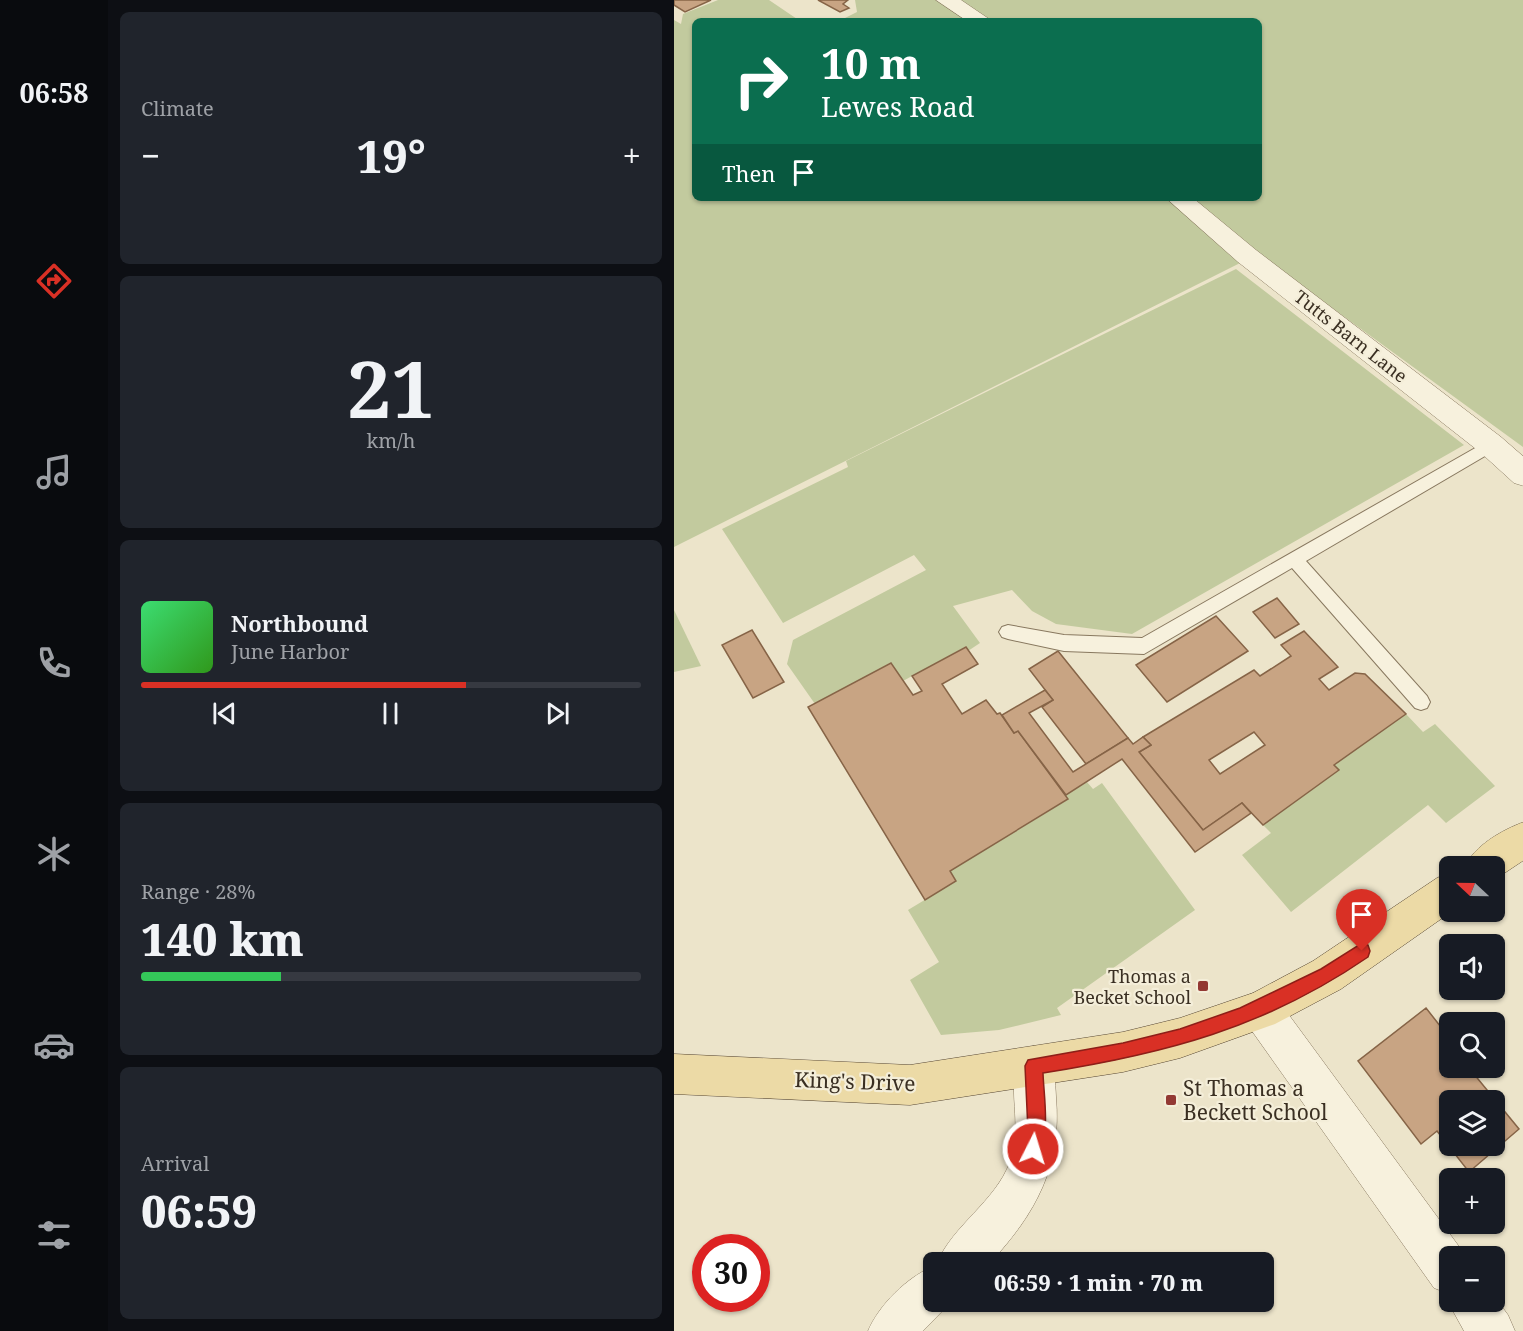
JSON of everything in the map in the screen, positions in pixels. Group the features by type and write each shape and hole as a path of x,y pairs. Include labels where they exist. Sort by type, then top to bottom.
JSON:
{"main road":[{"path":"1499,856 1523,839"},
{"name":"King's Drive","path":"674,1074 910,1085 1123,1052 1180,1038 1260,1010 1327,975 1439,899"}],"street":[{"path":"946,0 977,18"},
{"name":"Tutts Barn Lane","path":"1182,201 1247,256 1492,445 1523,475"},
{"path":"1260,1010 1439,1257"},
{"path":"970,1252 986,1236 1030,1167 1036,1131 1034,1066"},
{"path":"891,1331 923,1299"},
{"path":"1478,1312 1492,1331"}],"lane":[{"path":"1008,632 1064,643 1144,646 1492,445"},
{"path":"1295,560 1421,702"}],"green space":[{"path":"718,0 769,0 796,18 692,18 692,201 1262,201 1262,18 845,18 857,12 855,0 1523,0 1523,447 1258,254 674,547 674,20 681,24 683,14"},
{"path":"1236,269 1464,445 1132,634 1056,624 1032,611 1012,590 953,606 980,643 968,651 965,647 903,681 890,663 815,704 787,664 793,640 926,570 914,555 783,623 722,529 848,467 846,461"},
{"path":"674,610 701,666 674,672"},
{"path":"1406,714 1423,732 1435,724 1495,786 1446,823 1428,805 1291,912 1242,855 1271,833 1263,825 1338,770 1334,765"},
{"path":"1087,782 1093,789 1102,783 1195,910 1057,1008 1061,1015 999,1030 941,1035 910,980 939,962 908,910 956,881 950,871 1067,800 1066,795"}],"building":[{"path":"674,0 711,0 685,12 674,5"},
{"path":"818,0 848,0 843,4 849,8 840,12"},
{"path":"1277,598 1299,624 1275,638 1253,612"},
{"path":"1216,616 1248,651 1167,702 1136,665"},
{"path":"752,630 784,682 753,698 722,645"},
{"path":"1304,631 1338,667 1319,679 1329,690 1355,673 1365,674 1406,714 1334,765 1339,770 1263,825 1242,803 1203,830 1139,752 1151,745 1143,737 1254,670 1260,676 1291,656 1281,645","holes":["1254,732 1265,745 1220,774 1209,760"]},
{"path":"966,647 978,664 942,684 962,714 986,700 997,714 1000,713 1014,733 1018,731 1068,799 950,871 956,881 925,900 808,707 891,663 913,695 922,691 912,676"},
{"path":"1058,651 1128,738 1086,764 1042,707 1053,700 1029,669"},
{"path":"1045,690 1053,700 1029,713 1073,772 1128,738 1133,744 1143,737 1151,745 1139,752 1203,830 1242,803 1251,813 1195,852 1122,759 1066,795 1018,731 1014,733 1002,715"},
{"path":"1426,1008 1439,1025 1439,1078 1477,1078 1487,1090 1439,1090 1439,1134 1437,1131 1421,1144 1358,1061"},
{"path":"1505,1112 1519,1129 1505,1141"},
{"path":"1457,1156 1488,1156 1474,1168 1466,1168"}],"place":[{"name":"Thomas a Becket School","path":"1203,986"},
{"name":"St Thomas a Beckett School","path":"1171,1100"}],"route":[{"path":"1033,1149 1036,1131 1034,1066 1123,1052 1180,1038 1260,1010 1327,975 1362,951"}]}
